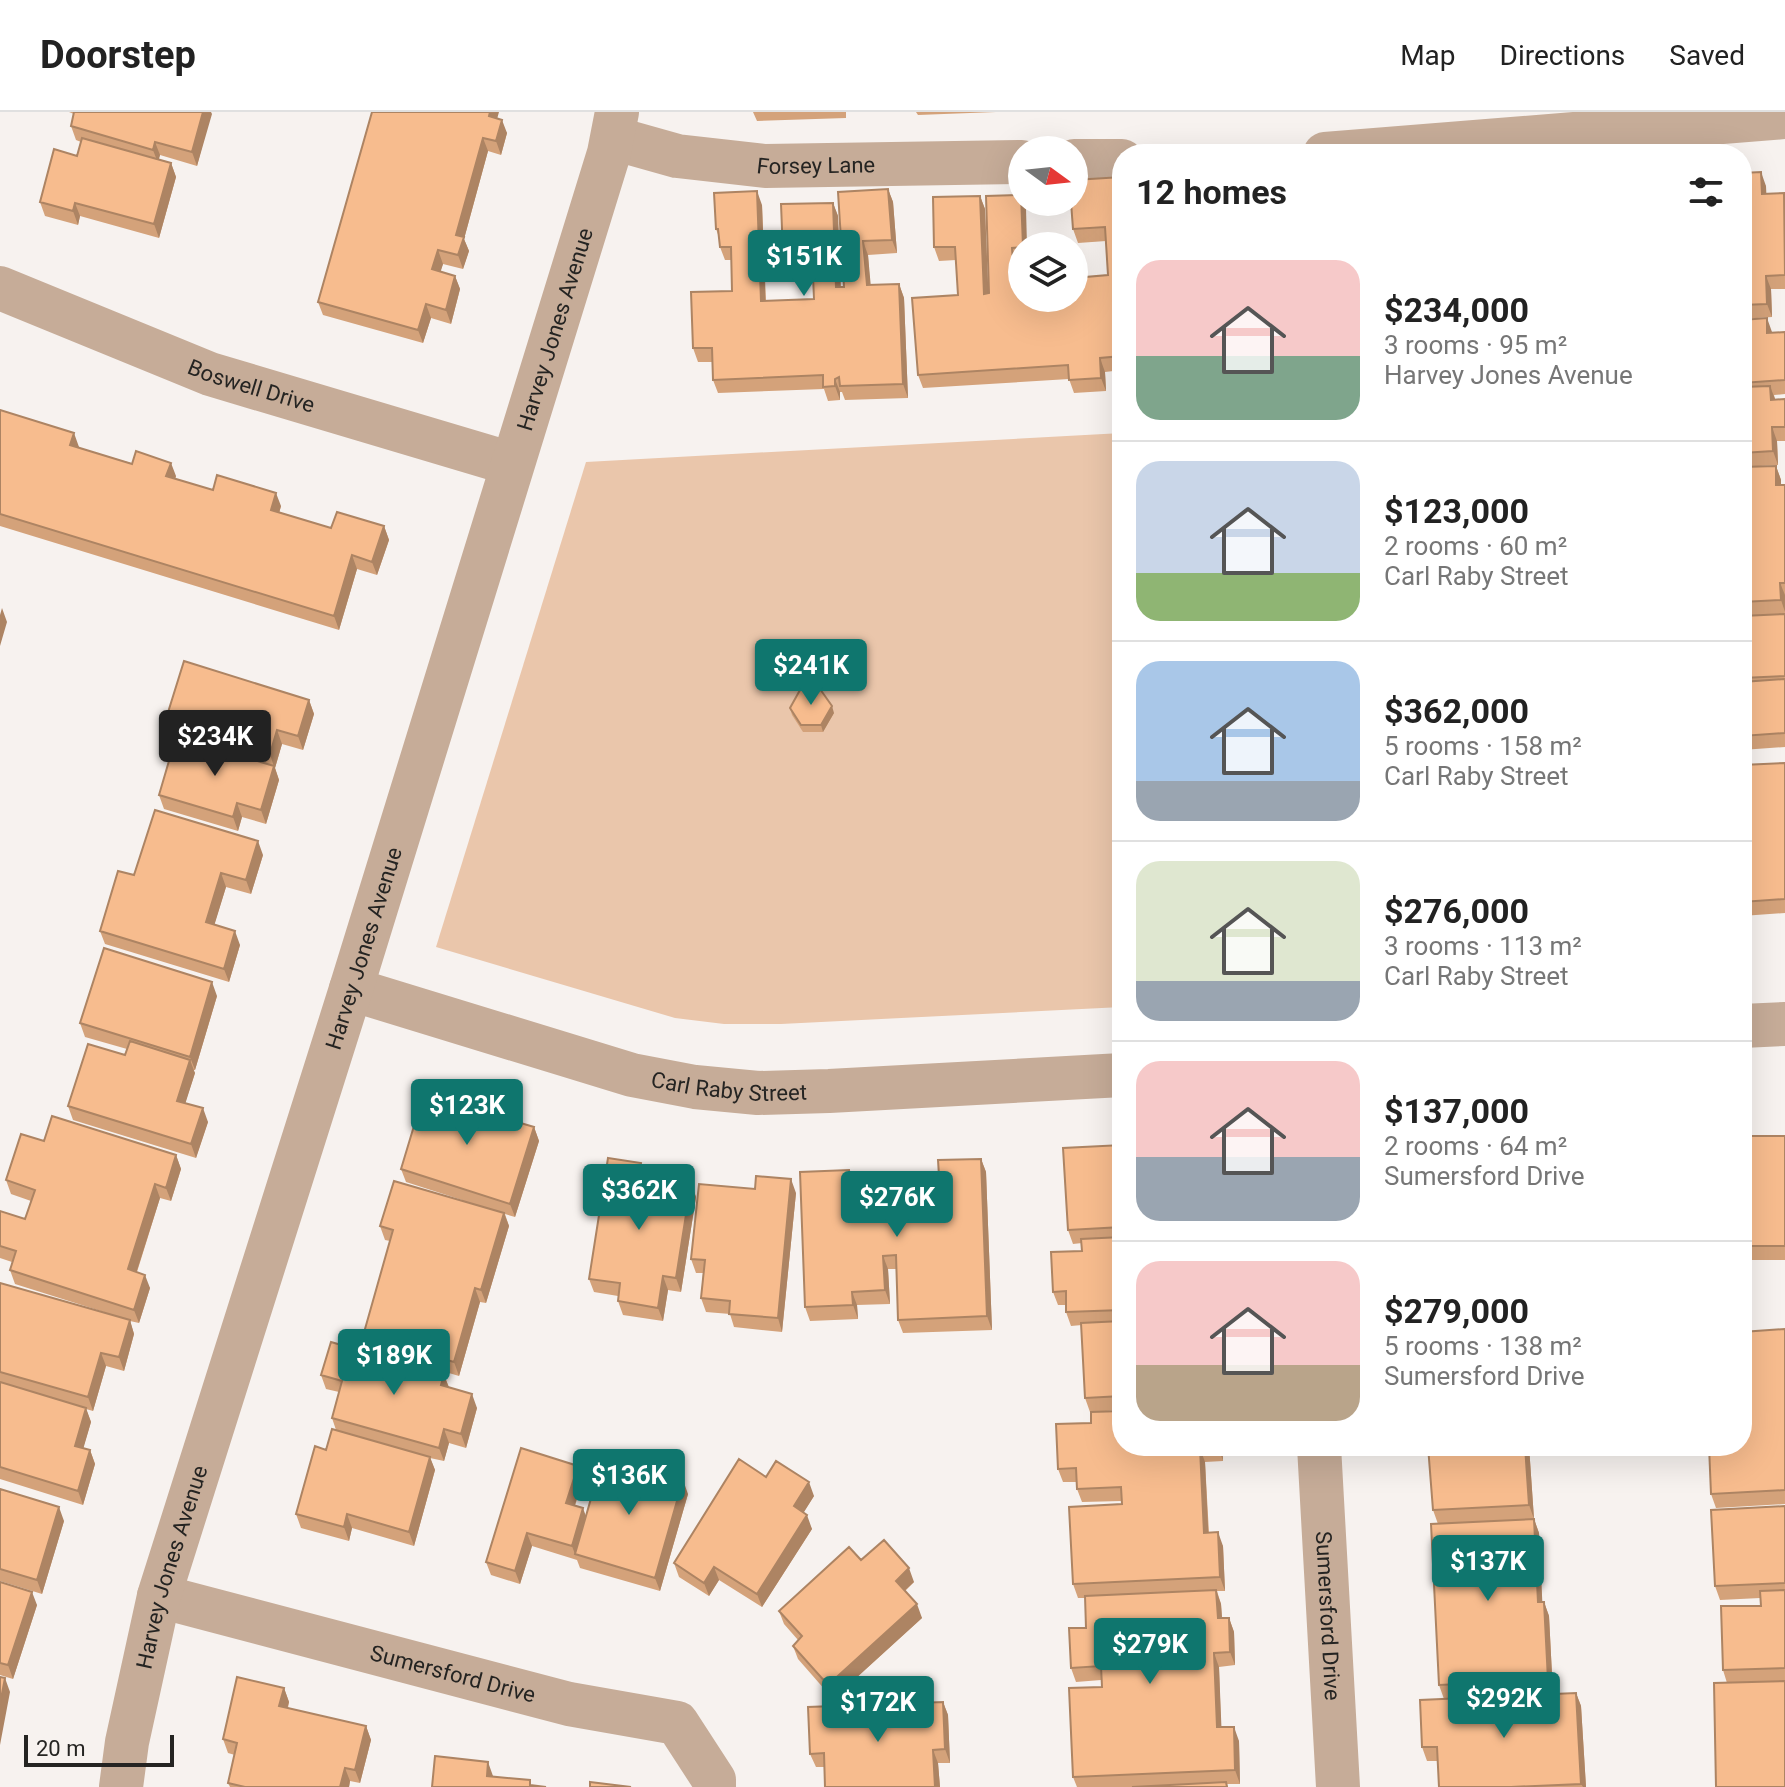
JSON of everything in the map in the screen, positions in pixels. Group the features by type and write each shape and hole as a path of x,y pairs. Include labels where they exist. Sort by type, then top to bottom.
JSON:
{"street":[{"path":"1551,144 1785,117"},
{"name":"Forsey Lane","path":"615,125 677,156 765,166 1008,162"},
{"name":"Harvey Jones Avenue","path":"121,1787 127,1742 159,1596 351,989 615,125"},
{"path":"1088,161 1112,161"},
{"name":"Boswell Drive","path":"0,288 210,374 512,464"},
{"name":"Carl Raby Street","path":"351,989 632,1075 695,1087 758,1093 801,1092 1112,1076"},
{"path":"1752,1026 1785,1024"},
{"name":"Sumersford Drive","path":"1320,1456 1338,1787"},
{"name":"Sumersford Drive","path":"159,1596 569,1704 677,1723 714,1780 714,1787"}],"shaded area":[{"path":"1112,434 1112,1007 781,1024 724,1024 675,1018 436,947 586,462"}],"building":[{"path":"74,112 203,112 192,152 155,142 153,150 71,126"},
{"path":"372,112 490,112 489,116 502,120 496,141 483,138 456,235 464,237 458,255 438,250 432,269 455,276 446,310 426,304 418,330 318,302"},
{"path":"82,138 171,163 154,224 75,203 73,211 40,202 54,149 77,156"},
{"path":"1752,172 1761,172 1762,194 1784,193 1785,275 1766,276 1767,304 1752,305"},
{"path":"1112,178 1112,357 1100,358 1101,378 1069,380 1068,365 918,375 912,298 958,295 955,247 934,247 933,197 980,196 984,294 989,293 986,196 1008,195 1008,216 1022,216 1022,232 1008,232 1008,312 1088,312 1088,277 1108,275 1105,227 1073,229 1072,216 1088,216 1088,179"},
{"path":"888,189 892,240 863,241 867,285 899,284 903,384 840,386 839,377 835,379 835,386 823,387 823,375 713,380 712,348 693,348 691,292 732,291 731,247 720,247 714,193 757,191 761,301 814,299 812,253 783,254 781,204 833,203 836,287 844,287 838,192"},
{"path":"1767,318 1767,333 1785,332 1785,380 1752,382 1752,319"},
{"path":"1770,386 1771,400 1785,399 1785,427 1772,427 1773,451 1752,452 1752,387"},
{"path":"0,410 74,433 70,445 132,464 136,451 171,463 166,476 213,490 217,475 276,493 271,510 331,528 337,512 384,526 372,562 352,555 334,616 0,514"},
{"path":"1776,466 1776,485 1785,485 1785,583 1780,583 1781,600 1752,601 1752,467"},
{"path":"1785,614 1785,676 1752,678 1752,616"},
{"path":"184,661 309,700 298,736 277,730 270,754 165,722"},
{"path":"1785,679 1785,733 1752,735 1752,681"},
{"path":"820,689 832,706 821,725 801,725 790,708 800,690"},
{"path":"176,737 274,766 261,810 237,803 233,817 159,795"},
{"path":"1785,763 1785,899 1752,901 1752,765"},
{"path":"155,810 258,841 246,880 221,873 206,922 235,931 224,969 100,931 118,871 134,875"},
{"path":"104,948 212,982 190,1057 80,1023"},
{"path":"130,1041 190,1060 177,1101 203,1108 191,1144 68,1106 88,1044 125,1055"},
{"path":"426,1086 466,1099 464,1106 534,1127 510,1204 401,1169"},
{"path":"52,1116 176,1155 166,1188 155,1184 128,1269 145,1275 134,1310 10,1270 16,1251 0,1246 0,1211 25,1219 35,1190 6,1180 21,1134 44,1141"},
{"path":"1752,1136 1785,1136 1785,1246 1752,1246"},
{"path":"1112,1146 1112,1228 1068,1230 1063,1148"},
{"path":"608,1158 641,1163 639,1176 691,1183 676,1278 663,1276 658,1308 618,1301 620,1283 589,1279"},
{"path":"981,1159 987,1316 898,1320 896,1255 883,1256 885,1290 852,1292 853,1305 805,1307 800,1172 849,1170 850,1179 939,1176 938,1160"},
{"path":"756,1176 791,1179 778,1318 729,1314 730,1301 701,1298 705,1260 691,1259 699,1184 755,1189"},
{"path":"394,1181 504,1213 481,1290 475,1288 454,1362 363,1336 393,1230 380,1226"},
{"path":"1112,1237 1112,1310 1066,1312 1066,1291 1053,1292 1051,1252 1082,1251 1081,1239"},
{"path":"0,1283 130,1320 119,1357 101,1353 88,1397 0,1372"},
{"path":"1112,1321 1112,1397 1085,1398 1081,1323"},
{"path":"1785,1329 1785,1490 1711,1494 1709,1456 1752,1456 1752,1331"},
{"path":"331,1342 444,1375 441,1385 472,1394 461,1434 444,1429 439,1448 332,1418 342,1381 321,1375"},
{"path":"0,1382 86,1408 75,1446 90,1450 78,1491 0,1467"},
{"path":"1112,1411 1112,1456 1200,1456 1204,1533 1218,1532 1220,1577 1073,1584 1069,1507 1122,1504 1121,1487 1077,1489 1076,1468 1058,1469 1056,1424 1091,1423 1091,1412"},
{"path":"332,1429 430,1457 409,1532 347,1514 344,1527 296,1514 315,1446 326,1450"},
{"path":"521,1448 578,1466 566,1503 583,1508 572,1546 527,1533 515,1571 486,1562"},
{"path":"1429,1456 1526,1456 1529,1505 1433,1510"},
{"path":"603,1457 683,1480 655,1578 575,1554"},
{"path":"739,1459 766,1477 776,1461 809,1482 794,1506 807,1515 757,1594 714,1567 704,1583 674,1563"},
{"path":"0,1489 59,1507 37,1580 0,1569"},
{"path":"1785,1506 1785,1583 1715,1586 1711,1510"},
{"path":"1534,1519 1538,1602 1544,1602 1548,1680 1439,1685 1431,1524"},
{"path":"884,1540 909,1568 896,1581 917,1604 828,1685 793,1646 802,1636 779,1611 849,1547 861,1560"},
{"path":"0,1582 32,1592 8,1665 0,1663"},
{"path":"1216,1590 1218,1618 1229,1618 1230,1652 1214,1653 1217,1727 1234,1727 1235,1770 1073,1777 1069,1688 1102,1687 1101,1666 1071,1668 1069,1628 1086,1628 1085,1596"},
{"path":"1785,1590 1785,1668 1723,1670 1721,1606 1761,1606 1760,1591"},
{"path":"0,1677 5,1678 0,1704"},
{"path":"237,1677 284,1688 279,1706 366,1726 355,1770 345,1768 340,1787 245,1787 228,1783 237,1743 223,1739"},
{"path":"1785,1681 1785,1787 1716,1787 1714,1683"},
{"path":"1576,1693 1581,1784 1439,1787 1437,1747 1422,1747 1420,1700"},
{"path":"943,1702 945,1749 933,1750 935,1787 825,1787 824,1753 810,1754 808,1707"},
{"path":"435,1756 488,1762 487,1776 530,1780 530,1785 546,1787 432,1787"},
{"path":"590,1782 631,1787 590,1787"},
{"path":"1226,1782 1227,1787 1132,1787"}]}
